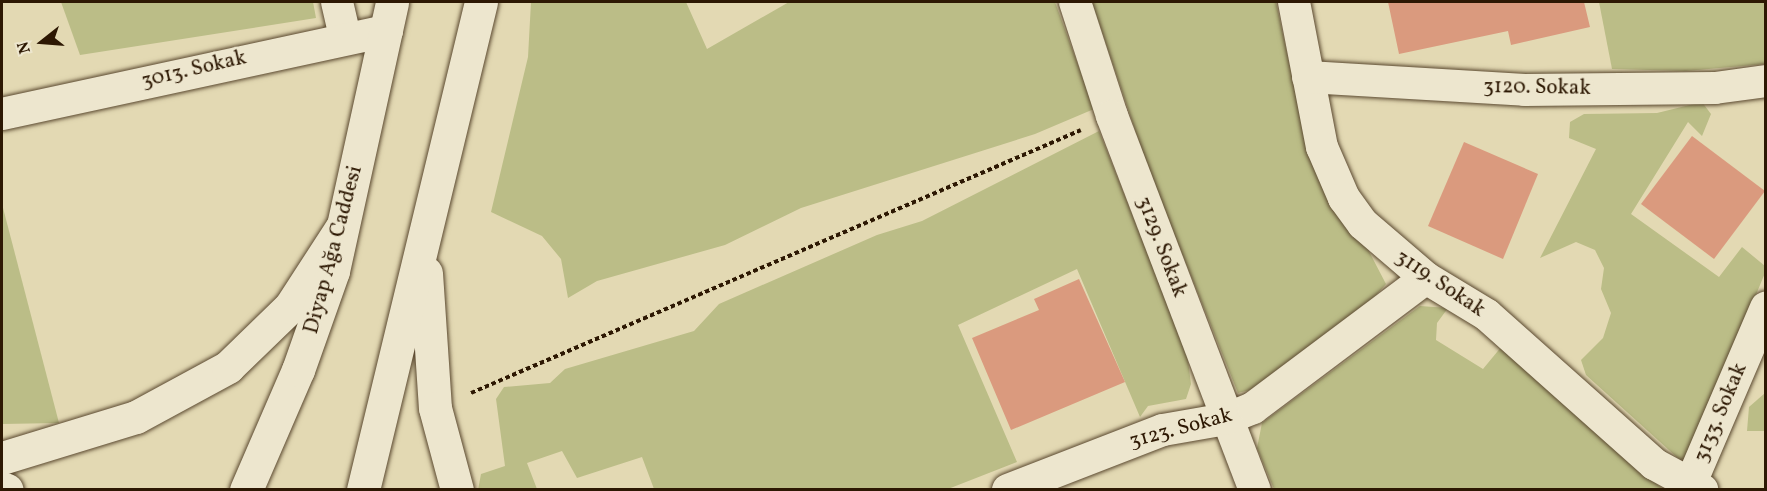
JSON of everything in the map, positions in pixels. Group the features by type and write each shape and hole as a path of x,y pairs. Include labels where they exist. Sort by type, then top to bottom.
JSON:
{"main road":[{"path":"363,489 387,371 424,241 481,2"},
{"name":"Diyap Ağa Caddesi","path":"246,489 316,324 345,223 390,16"},
{"path":"2,458 136,417 228,367 290,307 345,223"},
{"path":"424,241 435,408 457,489"},
{"path":"2,488 7,489"}],"street":[{"path":"337,2 345,36"},
{"name":"3129. Sokak","path":"1075,2 1112,116 1226,419 1255,489"},
{"name":"3119. Sokak","path":"1294,2 1322,147 1344,198 1387,248 1426,278 1487,315 1654,464 1696,487"},
{"name":"3013. Sokak","path":"2,114 345,36 390,16"},
{"name":"3120. Sokak","path":"1308,77 1525,90 1714,88 1766,81"},
{"name":"3123. Sokak","path":"1008,489 1163,430 1226,419 1278,394 1426,278"},
{"name":"3133. Sokak","path":"1696,487 1766,308"}],"path":[{"path":"435,408 1112,116"}],"green space":[{"path":"61,2 313,2 316,18 80,55"},
{"path":"531,2 686,2 707,49 789,2 1055,2 1094,109 1035,134 801,208 725,245 597,281 568,298 561,259 542,236 491,212 528,57"},
{"path":"1092,2 1276,2 1302,123 1386,284 1363,310 1258,388 1238,393 1149,171"},
{"path":"1599,2 1765,2 1765,64 1686,71 1612,69"},
{"path":"1702,102 1711,114 1702,136 1688,122 1631,214 1719,277 1742,247 1765,266 1765,273 1688,458 1680,460 1586,375 1581,360 1603,338 1611,313 1601,289 1604,268 1595,250 1576,242 1540,258 1596,149 1569,138 1570,122 1584,114 1657,113"},
{"path":"1099,131 1187,353 1191,384 1186,399 1148,406 1140,417 1077,269 958,325 1017,462 948,489 654,489 642,457 577,478 562,451 527,463 537,489 478,490 481,474 505,466 496,399 504,387 550,383 565,369 694,331 719,304 877,235 922,221"},
{"path":"2,204 59,423 2,424"},
{"path":"1420,306 1448,308 1437,323 1436,340 1483,369 1507,340 1629,462 1663,489 1274,489 1257,448 1262,423"},
{"path":"1765,393 1765,431 1747,431 1749,407"}],"building":[{"path":"1388,2 1584,2 1590,27 1511,45 1508,31 1399,54"},
{"path":"1692,136 1765,191 1714,259 1641,204"},
{"path":"1464,142 1538,174 1503,259 1428,226"},
{"path":"1079,279 1125,382 1011,430 972,338 1039,310 1034,299"}]}
